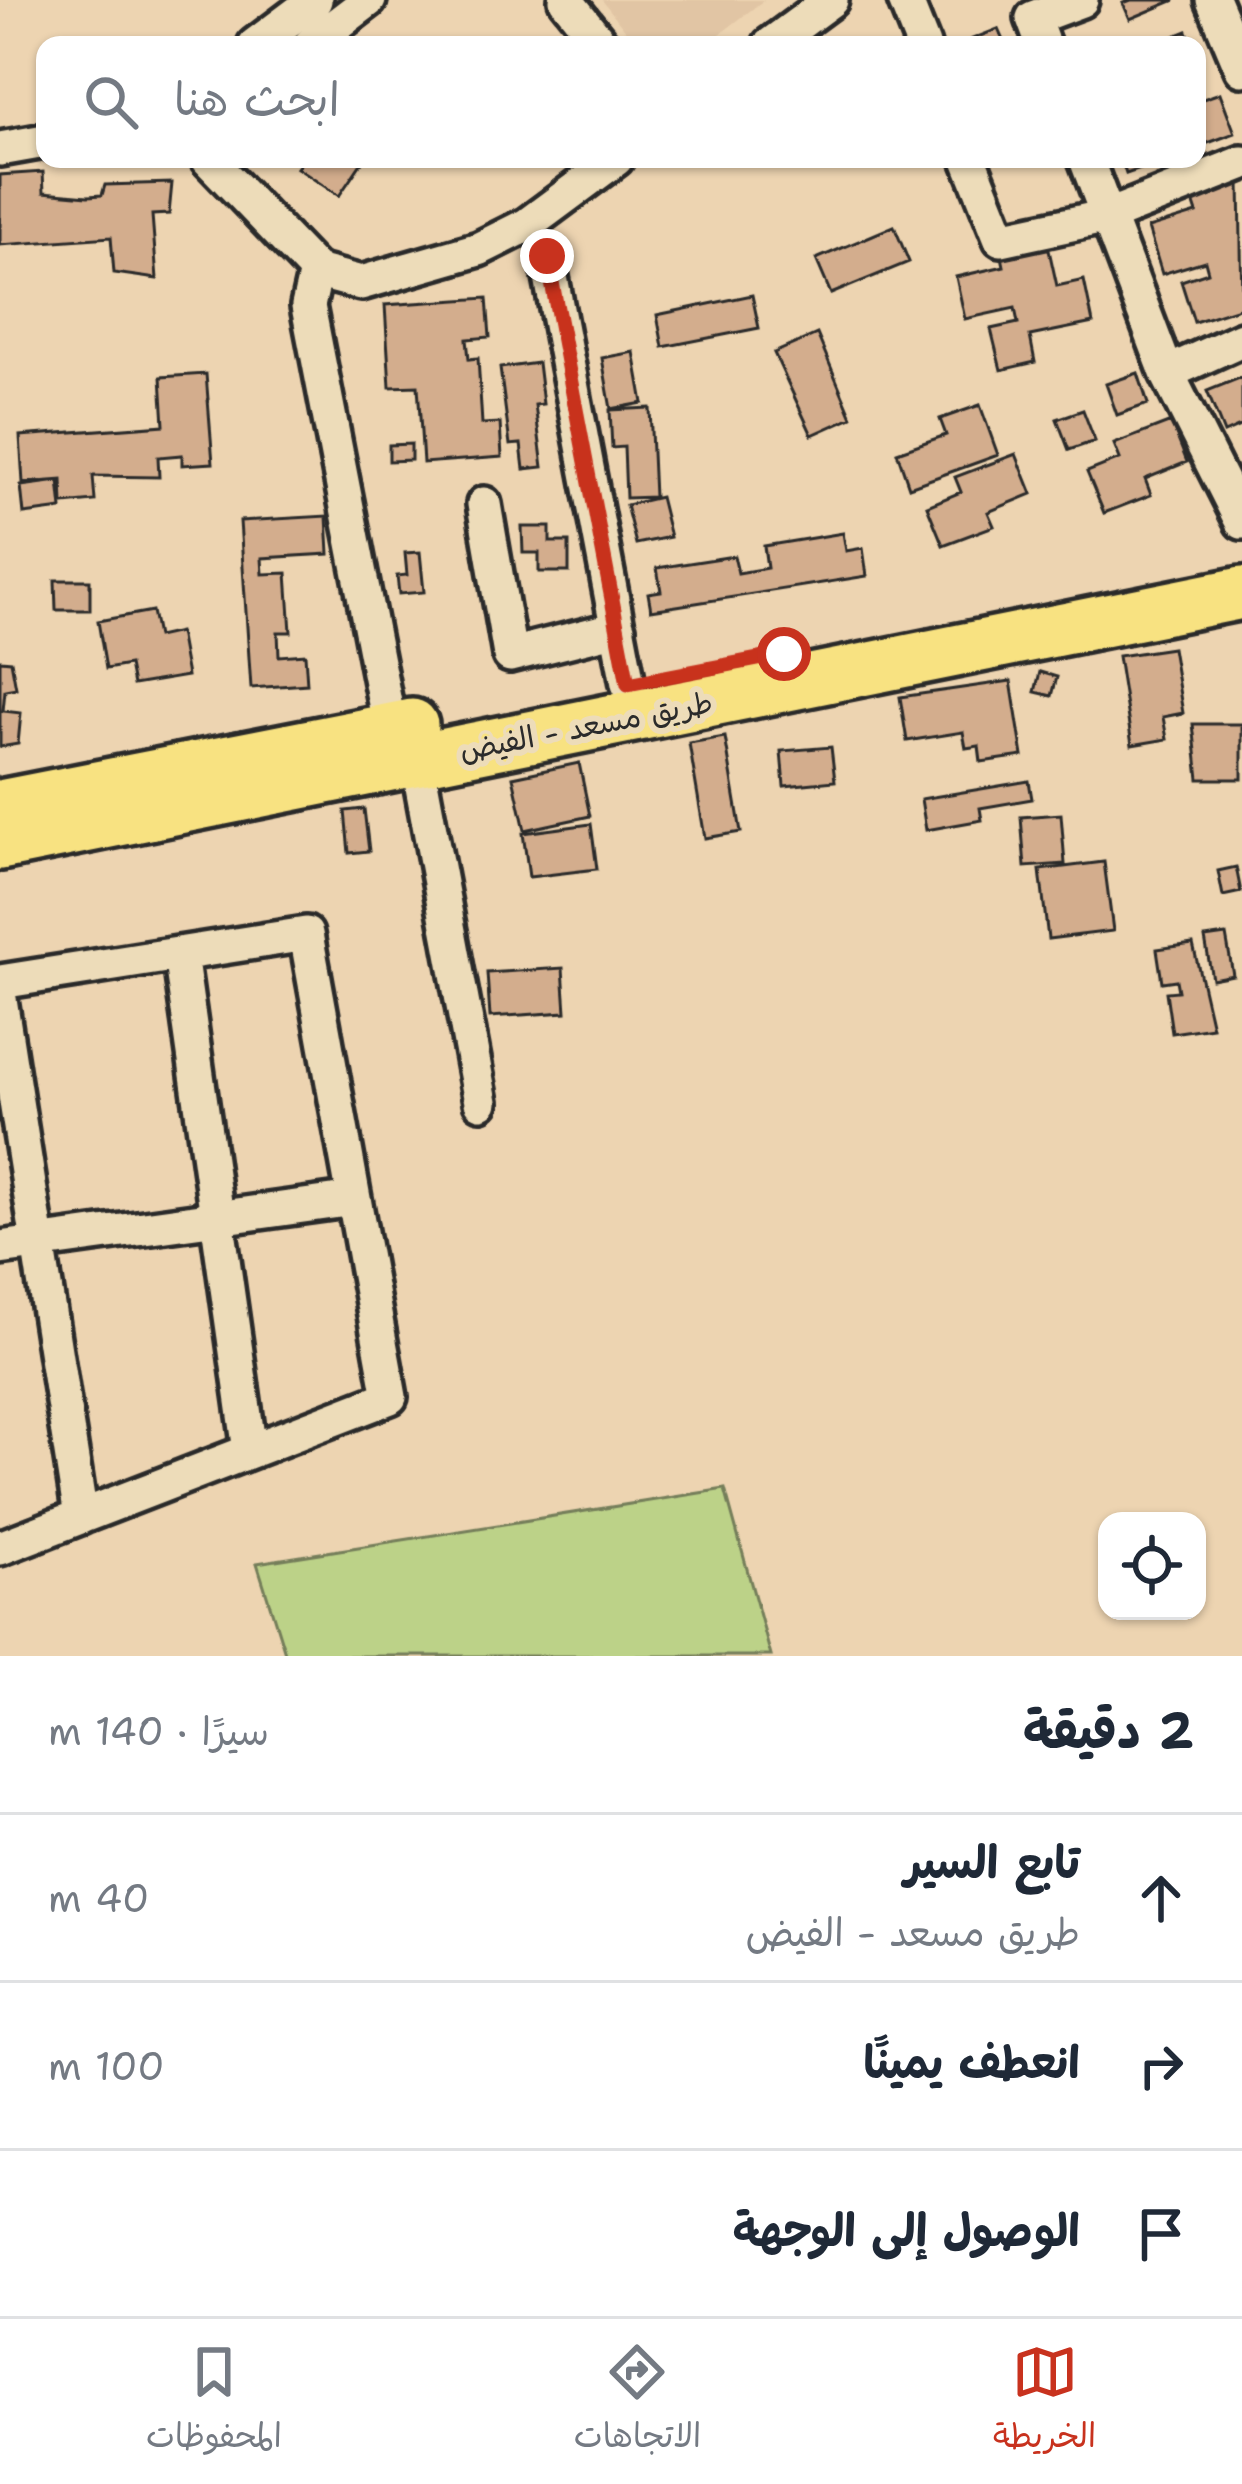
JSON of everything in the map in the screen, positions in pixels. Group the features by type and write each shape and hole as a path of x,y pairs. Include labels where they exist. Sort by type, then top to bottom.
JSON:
{"main road":[{"name":"طريق مسعد - الفيض","path":"0,844 404,745 628,684 1242,556"},
{"name":"طريق مسعد - الفيض","path":"0,806 404,745 1242,593"}],"street":[{"path":"268,36 300,15 369,0"},
{"path":"566,0 595,36"},
{"path":"782,36 831,0"},
{"path":"905,0 919,36"},
{"path":"1040,36 1033,18 1081,0"},
{"path":"1213,0 1242,69"},
{"path":"0,149 36,143"},
{"path":"972,168 1000,239 1108,216 1242,163"},
{"path":"217,168 316,271 361,283 479,250 526,225 604,168"},
{"path":"1089,168 1167,374 1242,522"},
{"path":"547,256 628,684"},
{"path":"316,271 308,306 481,1102"},
{"path":"1167,374 1242,339"},
{"path":"484,504 510,655 618,628"},
{"path":"0,982 306,934 390,1396 0,1548"},
{"path":"180,954 250,1451"},
{"path":"0,999 81,1517"},
{"path":"0,1248 354,1199"}],"shaded area":[{"path":"602,0 764,0 718,36 630,36"}],"green space":[{"path":"725,1489 771,1656 286,1656 257,1563"}],"building":[{"path":"1175,0 1130,19 1123,3"},
{"path":"1220,93 1235,133 1206,144 1206,98"},
{"path":"297,168 358,168 339,196"},
{"path":"43,172 44,192 88,196 102,195 105,185 172,183 169,214 152,215 157,279 114,273 111,237 0,245 0,175"},
{"path":"1240,180 1242,307 1194,322 1181,281 1208,272 1205,261 1162,274 1148,228 1197,213 1191,195"},
{"path":"894,226 909,262 831,294 816,259"},
{"path":"1045,232 1057,286 1084,280 1093,323 1030,336 1035,362 1001,370 991,329 1018,323 1015,308 965,319 956,277 1004,266 999,242"},
{"path":"752,295 759,328 663,347 657,315"},
{"path":"487,298 490,337 467,339 469,359 478,358 482,424 500,423 502,457 423,463 418,386 390,387 385,305"},
{"path":"817,334 852,417 812,435 774,353"},
{"path":"634,352 643,403 611,409 602,358"},
{"path":"538,363 543,404 535,405 543,467 524,469 521,444 510,445 500,368"},
{"path":"1138,373 1148,404 1117,415 1106,384"},
{"path":"206,374 213,463 182,465 182,455 158,457 159,477 93,476 95,501 63,504 62,480 23,483 20,436 164,425 161,377"},
{"path":"1242,377 1242,425 1224,433 1207,391"},
{"path":"980,405 998,455 909,487 897,452 946,435 940,419"},
{"path":"650,408 654,497 626,498 624,447 612,448 610,410"},
{"path":"1083,410 1095,441 1069,450 1057,419"},
{"path":"1171,422 1187,462 1145,479 1151,495 1104,513 1087,472 1120,459 1114,444"},
{"path":"411,444 411,460 389,461 389,445"},
{"path":"1016,454 1032,494 988,512 994,526 943,545 927,506 961,492 955,477"},
{"path":"59,481 62,509 24,514 21,486"},
{"path":"660,497 670,537 636,544 626,505"},
{"path":"327,516 329,554 262,558 263,574 287,573 291,632 278,632 279,656 305,654 307,684 251,688 240,521"},
{"path":"522,527 550,527 550,542 569,542 569,572 539,572 539,553 523,553"},
{"path":"843,533 846,551 863,548 867,576 651,610 648,593 661,591 657,568 734,556 738,573 767,568 764,546"},
{"path":"420,552 424,592 399,594 397,576 407,575 405,553"},
{"path":"55,580 90,580 90,610 56,610"},
{"path":"152,611 157,637 179,632 187,676 133,685 129,665 106,669 98,621"},
{"path":"1172,648 1183,713 1163,717 1167,739 1132,745 1118,656"},
{"path":"0,660 11,661 16,688 5,690 3,711 21,713 18,744 0,747"},
{"path":"1040,672 1057,677 1052,696 1035,692"},
{"path":"1011,681 1023,756 981,762 979,746 966,748 963,732 907,741 900,697"},
{"path":"1193,724 1242,724 1242,779 1199,779"},
{"path":"725,737 741,832 705,838 689,743"},
{"path":"831,747 835,781 784,786 781,751"},
{"path":"579,763 590,816 525,830 513,777"},
{"path":"1029,781 1032,799 980,808 982,820 926,830 921,799"},
{"path":"364,809 369,851 349,853 345,811"},
{"path":"1061,814 1065,864 1025,867 1021,817"},
{"path":"591,824 597,869 529,877 523,833"},
{"path":"1104,862 1113,931 1048,939 1040,870"},
{"path":"1236,867 1241,892 1223,896 1218,871"},
{"path":"1226,935 1233,975 1212,979 1205,938"},
{"path":"1193,944 1212,1027 1172,1033 1166,992 1178,991 1176,980 1162,982 1157,949"},
{"path":"563,968 566,1012 490,1017 487,973"}],"route":[{"path":"547,256 628,684 784,654"}]}
